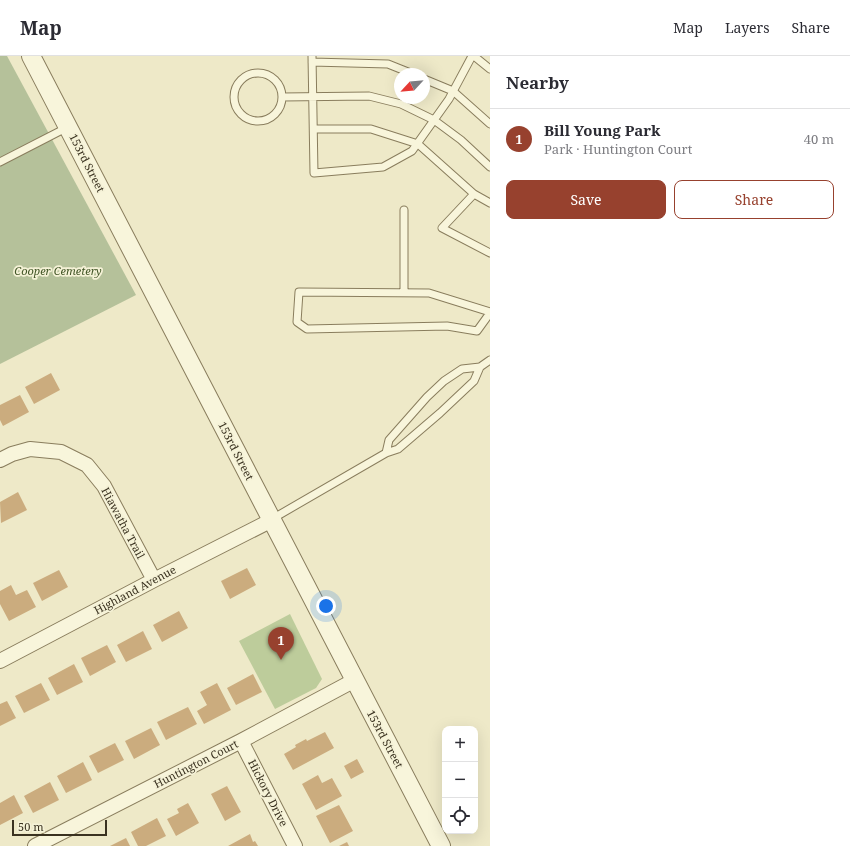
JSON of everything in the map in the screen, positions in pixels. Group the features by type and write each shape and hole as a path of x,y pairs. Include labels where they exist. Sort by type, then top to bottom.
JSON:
{"street":[{"name":"153rd Street","path":"31,56 442,846"},
{"name":"Hiawatha Trail","path":"0,460 12,454 30,449 61,452 87,465 104,486 154,580"},
{"name":"Highland Avenue","path":"0,661 272,520"},
{"name":"Huntington Court","path":"35,846 241,741 355,680"},
{"name":"Hickory Drive","path":"241,741 295,846"}],"lane":[{"path":"398,68 388,64 312,59 314,173 383,167 412,151 453,91 473,56 490,69"},
{"path":"255,73 271,77 280,89 282,97 277,112 264,120 256,121 248,119 242,115 234,102 236,86 247,75 255,73"},
{"path":"430,81 453,91 490,124"},
{"path":"282,97 370,96 401,104 434,120 462,140 490,167"},
{"path":"0,162 68,127"},
{"path":"314,129 371,129 418,144 474,194 490,204"},
{"path":"474,194 442,228 490,253"},
{"path":"404,210 404,293"},
{"path":"299,292 429,293 490,312 477,331 447,326 307,329 297,322 299,292"},
{"path":"386,453 389,440 427,397 444,381 462,369 480,367 490,360"},
{"path":"272,520 386,453 398,449 474,381 480,367"}],"green space":[{"name":"Cooper Cemetery","path":"0,56 7,56 136,295 0,364"},
{"path":"290,614 322,679 316,688 275,709 239,641"}],"building":[{"path":"51,373 60,390 34,404 25,387"},
{"path":"20,395 29,412 3,426 0,420 0,405"},
{"path":"18,492 27,510 1,523 0,502"},
{"path":"247,568 256,585 230,599 221,581"},
{"path":"59,570 68,587 42,601 33,583"},
{"path":"11,585 16,595 27,590 36,607 9,621 0,604 0,591"},
{"path":"179,611 188,628 162,642 153,625"},
{"path":"143,631 152,649 126,662 117,645"},
{"path":"107,645 116,662 90,676 81,658"},
{"path":"74,664 83,682 57,695 48,678"},
{"path":"253,674 262,692 236,705 227,688"},
{"path":"41,683 50,700 24,713 15,696"},
{"path":"217,683 231,710 204,724 197,711 207,705 200,692"},
{"path":"7,701 16,718 0,726 0,704"},
{"path":"188,707 197,724 166,740 157,722"},
{"path":"151,728 160,745 134,759 125,741"},
{"path":"325,732 334,748 293,770 284,754 296,747 295,745 306,739 307,741"},
{"path":"115,743 124,760 98,773 89,756"},
{"path":"357,759 364,772 351,779 344,766"},
{"path":"83,762 92,780 66,793 57,776"},
{"path":"318,775 322,783 332,778 342,796 316,810 302,784"},
{"path":"50,782 59,800 33,813 24,796"},
{"path":"227,786 241,812 225,821 211,794"},
{"path":"14,795 23,813 0,825 0,803"},
{"path":"188,803 199,823 176,836 167,819 179,813 177,809"},
{"path":"339,805 353,831 330,843 316,816"},
{"path":"157,818 166,836 146,846 138,846 131,832"},
{"path":"250,834 253,842 255,841 258,846 228,846"},
{"path":"126,838 130,846 110,846"},
{"path":"347,842 349,846 339,846"}],"place":[{"name":"Bill Young Park","path":"281,660"}]}
